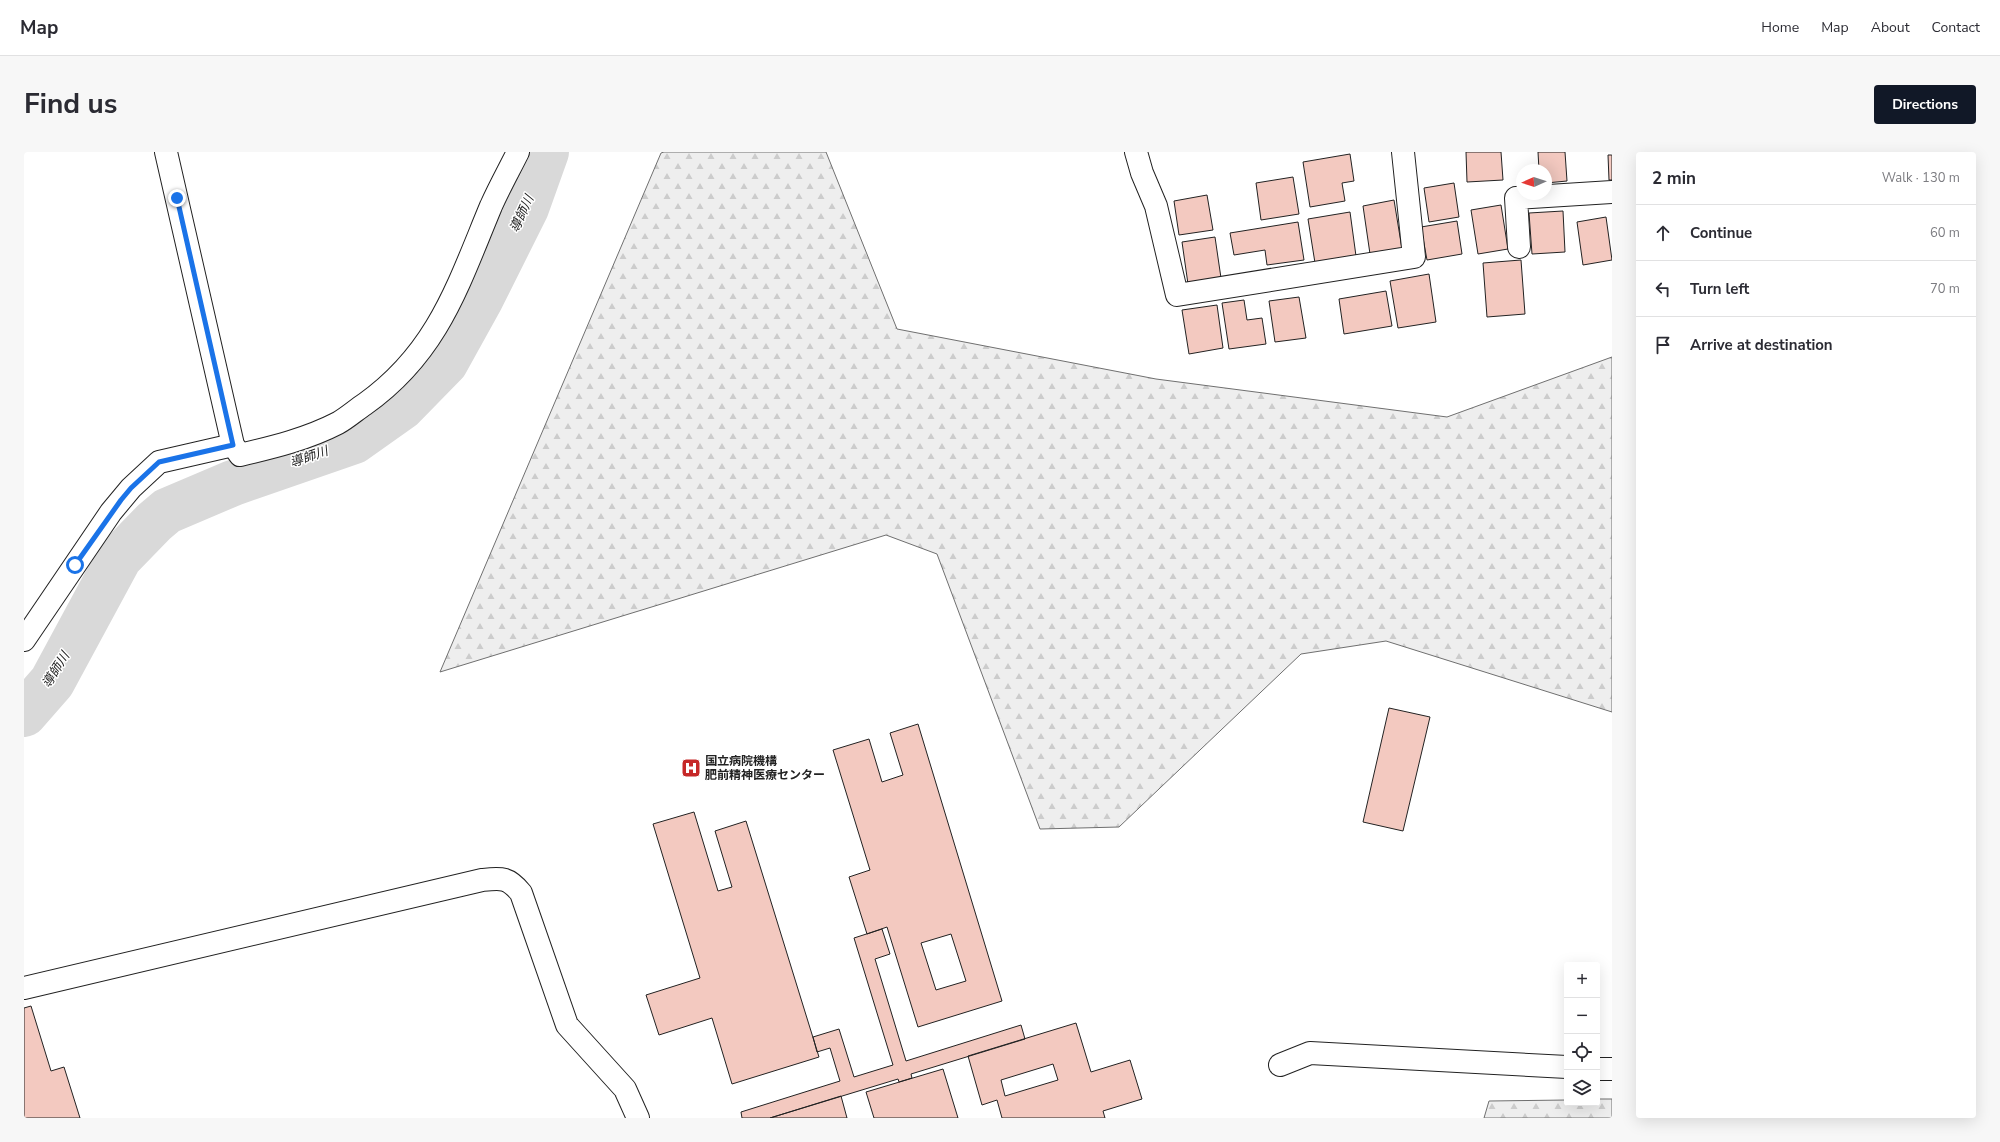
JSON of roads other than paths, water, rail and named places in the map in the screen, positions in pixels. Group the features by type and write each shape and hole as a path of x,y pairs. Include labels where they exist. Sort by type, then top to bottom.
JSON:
{"street":[{"path":"166,152 233,445 240,455 297,441 339,423 388,388 416,358 444,316 470,260 492,205 518,152"},
{"path":"1136,152 1142,173 1156,206 1177,295 1414,257 1403,152"},
{"path":"1518,247 1516,198 1612,192"},
{"path":"24,640 110,512 131,488 159,462 233,445"},
{"path":"24,988 482,880 499,878 512,883 521,893 567,1025 625,1089 638,1118"},
{"path":"1280,1065 1310,1053 1564,1067"},
{"path":"1600,1068 1612,1069"}],"waterway":[{"name":"導師川","path":"24,714 52,682 119,558 154,522 167,511 233,483 354,441 402,407 445,363 481,298 526,208 546,152"}],"place":[{"name":"国立病院機構 肥前精神医療センター","path":"691,768"}]}
